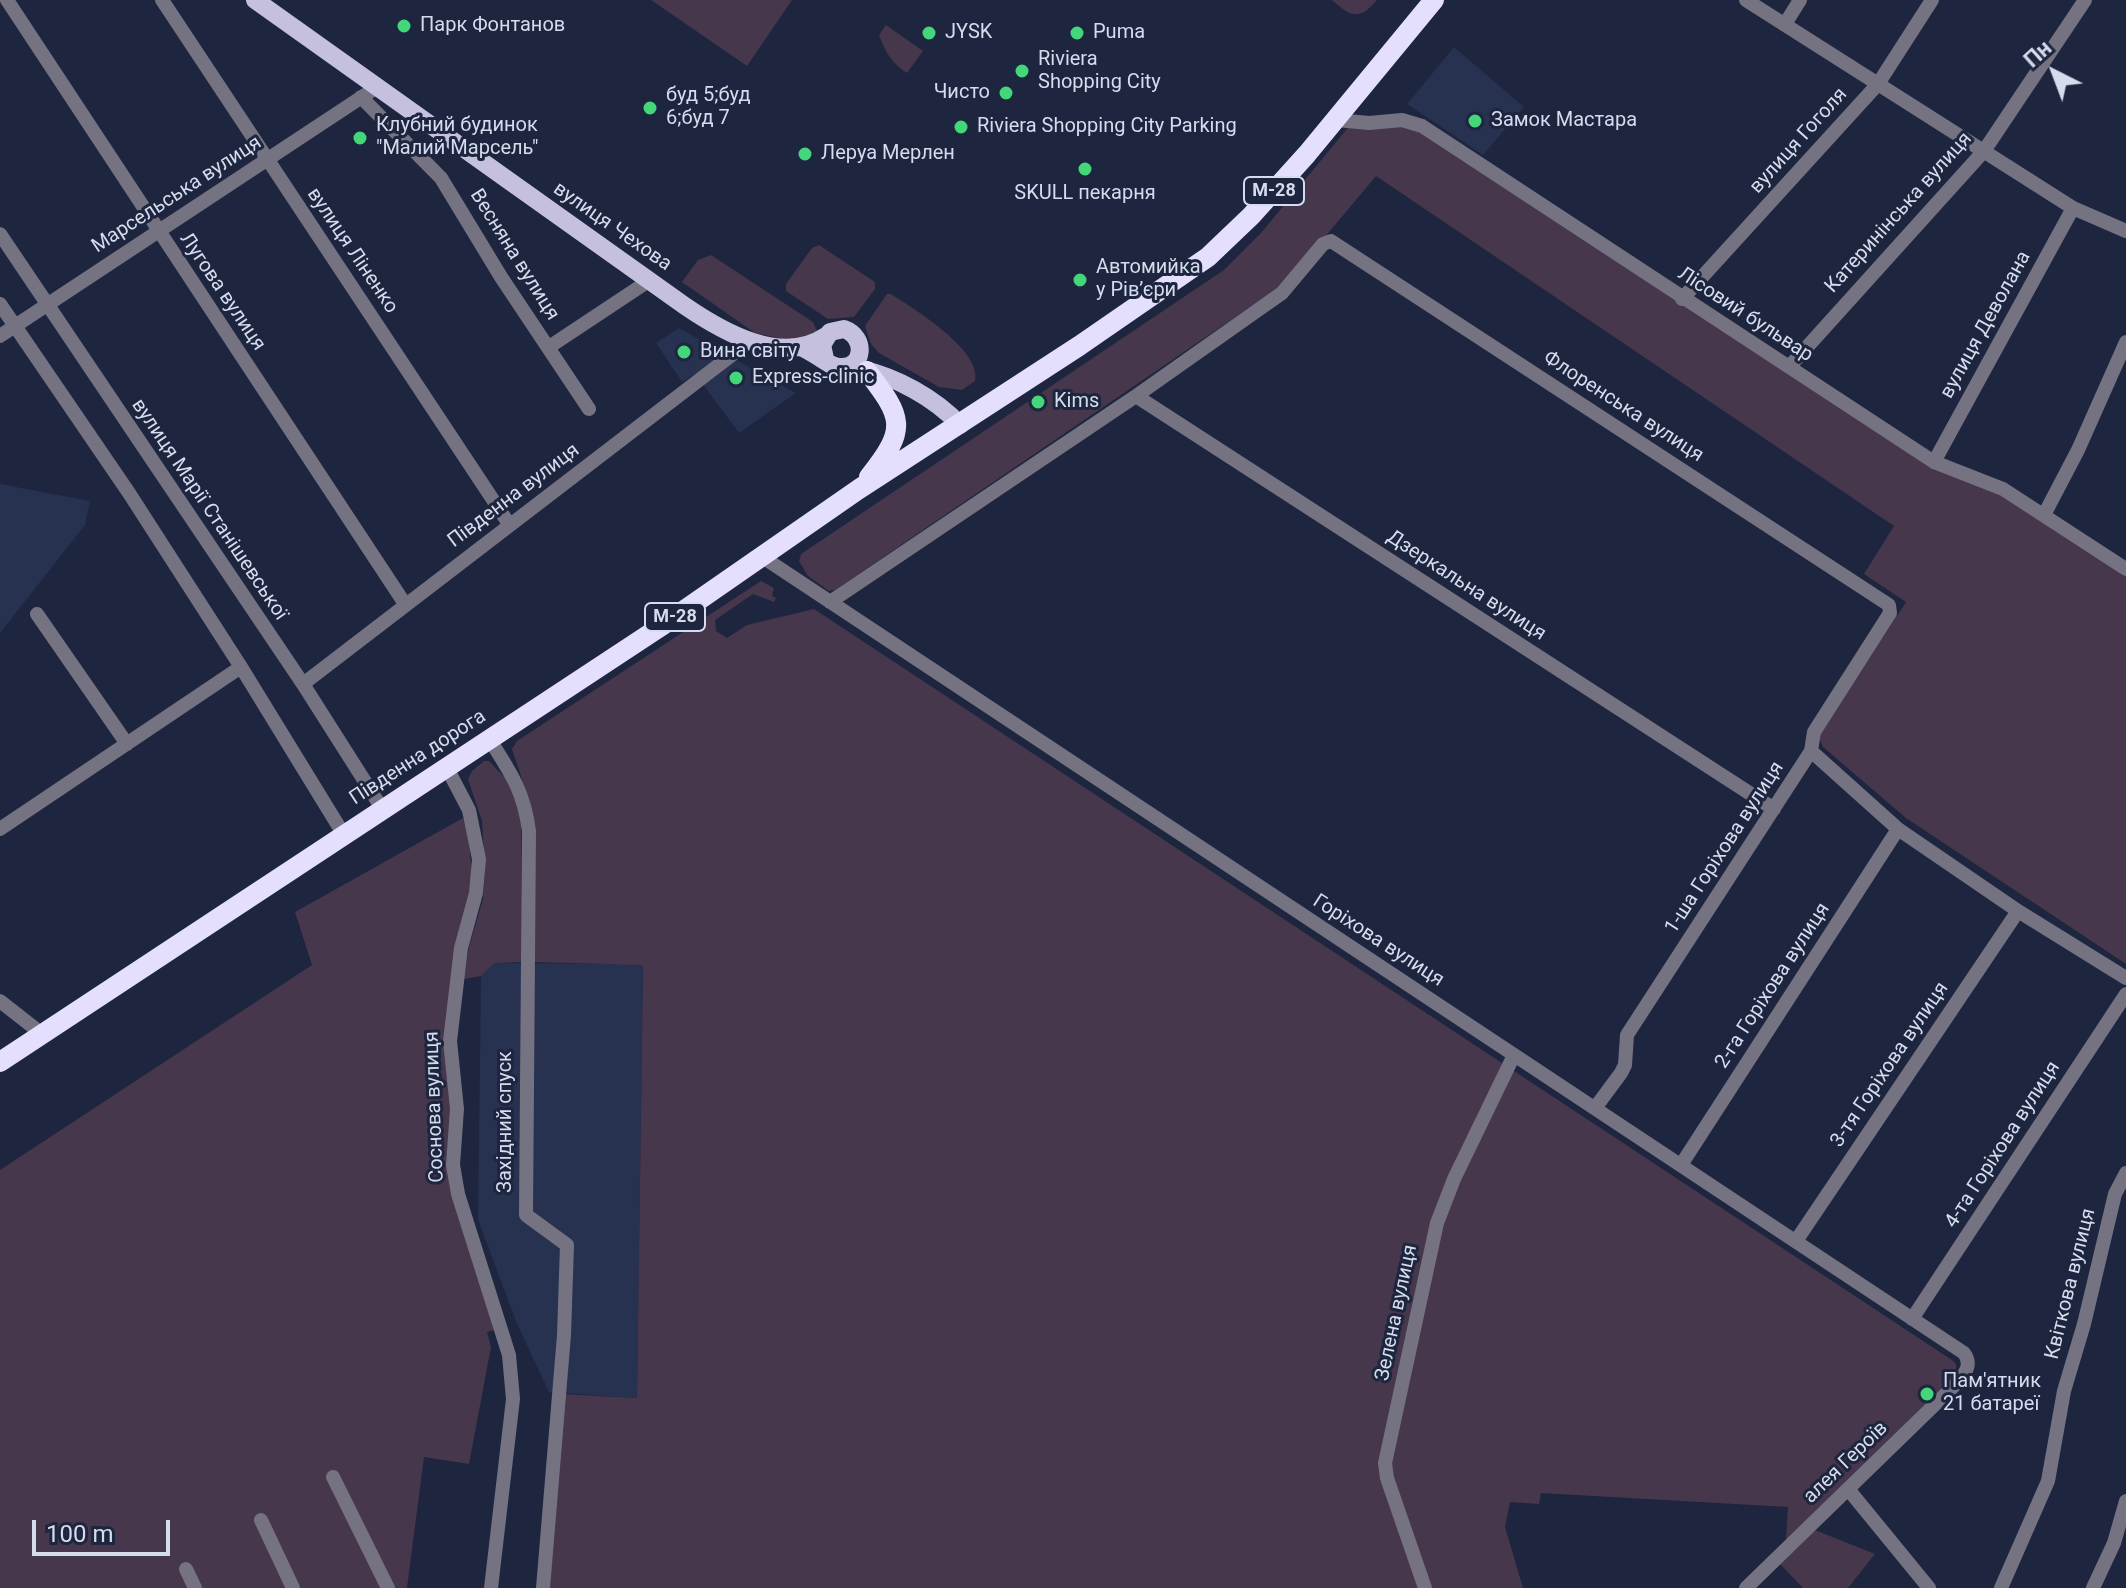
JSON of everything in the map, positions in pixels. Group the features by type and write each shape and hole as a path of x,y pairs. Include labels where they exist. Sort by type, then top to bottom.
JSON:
{"highway":[{"name":"М-28","path":"859,489 960,425 1208,257 1251,216 1337,120 1434,0"},
{"path":"859,489 890,448 897,424 890,400 867,371"},
{"name":"Південна дорога","path":"0,1062 660,627 859,489"}],"main road":[{"name":"вулиця Чехова","path":"255,0 369,92 727,334 750,341 800,347 825,359"},
{"path":"892,379 867,371 833,366 825,359 822,345 826,336 834,330 844,329 853,333 874,364 892,379 944,409 960,425"},
{"name":"вулиця Чехова","path":"800,347 826,336"},
{"path":"842,368 855,362 860,345"}],"street":[{"name":"Лугова вулиця","path":"7,0 405,604"},
{"name":"вулиця Ліненко","path":"162,0 509,524"},
{"path":"1746,0 2073,208 2126,231"},
{"path":"1785,24 1800,0"},
{"name":"вулиця Гоголя","path":"1682,299 1878,84 1932,0"},
{"name":"Катеринінська вулиця","path":"1789,367 1984,151 2085,0"},
{"name":"Марсельська вулиця","path":"0,336 369,92"},
{"name":"Весняна вулиця","path":"369,92 441,178 501,277 589,409"},
{"name":"Лісовий бульвар","path":"1337,120 1369,123 1402,120 1422,126 1934,462 2003,489 2126,569"},
{"name":"вулиця Деволана","path":"1934,462 2073,208"},
{"name":"вулиця Марії Станішевської","path":"0,234 303,684 383,810"},
{"name":"Флоренська вулиця","path":"1136,396 1282,293 1323,244 1331,241 1891,609"},
{"path":"549,347 650,280"},
{"path":"0,304 129,493 344,835"},
{"name":"Південна вулиця","path":"303,684 750,341"},
{"path":"2044,515 2078,450 2126,342"},
{"path":"830,602 1136,396"},
{"name":"Дзеркальна вулиця","path":"1136,396 1774,809"},
{"name":"Горіхова вулиця","path":"761,556 1964,1353 1968,1363"},
{"name":"1-ша Горіхова вулиця","path":"1595,1108 1625,1065 1627,1035 1811,751 1814,732 1891,609"},
{"path":"37,614 127,744"},
{"path":"0,829 241,667"},
{"name":"Західний спуск","path":"490,740 513,776 526,805 529,831 526,1215 567,1245 564,1335 543,1588"},
{"path":"1811,751 1898,829 2018,911 2126,978"},
{"name":"Соснова вулиця","path":"447,768 469,810 479,859 476,893 461,948 450,1041 457,1109 453,1165 458,1194 509,1355 513,1399 491,1588"},
{"name":"2-га Горіхова вулиця","path":"1681,1165 1898,829"},
{"name":"3-тя Горіхова вулиця","path":"1796,1241 2018,911"},
{"name":"4-та Горіхова вулиця","path":"1912,1319 2126,994"},
{"path":"0,1001 42,1034"},
{"name":"Зелена вулиця","path":"1425,1588 1387,1478 1385,1463 1437,1223 1454,1179 1514,1055"},
{"name":"Квіткова вулиця","path":"2001,1588 2048,1481 2061,1402 2084,1324 2115,1194 2126,1173"},
{"name":"алея Героїв","path":"1746,1588 1959,1381 1968,1363"},
{"path":"333,1477 388,1588"},
{"path":"1848,1489 1929,1588"},
{"path":"2093,1588 2114,1543 2126,1501"},
{"path":"261,1520 293,1588"},
{"path":"186,1569 195,1588"}],"shaded area":[{"path":"651,0 792,0 747,66"},
{"path":"1332,0 1377,0 1365,11 1355,14"},
{"path":"886,25 923,51 907,73 893,61 879,35"},
{"path":"1454,47 1524,107 1483,155 1407,104"},
{"path":"1351,124 1415,126 1932,464 1996,491 2126,576 2126,964 1906,818 1823,747 1818,736 1906,602 1864,574 1894,526 1376,176 1288,281 835,590 829,591 808,576 799,561 801,554 1224,270 1261,233"},
{"path":"819,245 875,282 875,289 854,317 828,319 786,291 786,284 812,248"},
{"path":"711,255 813,322 817,331 811,338 783,339 755,333 682,282 698,260"},
{"path":"887,294 915,309 958,344 975,369 975,381 962,390 939,387 879,353 871,344 865,326"},
{"path":"679,328 796,393 739,433 695,374 682,382 656,343"},
{"path":"0,484 90,501 85,525 0,633"},
{"path":"761,581 774,588 774,602 753,594 715,620 716,631 727,638 747,625 814,609 1952,1360 1956,1364 1956,1374 1786,1540 1788,1507 1541,1493 1539,1504 1510,1502 1505,1527 1523,1588 548,1588 562,1394 637,1398 643,965 534,962 531,806 512,749 517,741"},
{"path":"484,761 489,761 506,779 521,815 522,962 495,963 481,976 464,979 469,947 483,899 485,870 482,821 468,779"},
{"path":"463,818 469,837 472,881 456,947 455,1101 451,1162 499,1329 487,1332 491,1347 469,1464 424,1457 407,1588 0,1588 0,1170 312,965 295,912"},
{"path":"495,963 643,964 637,1398 549,1392 517,1324 478,1220 481,976"},
{"path":"1815,1530 1875,1554 1848,1588 1803,1588 1780,1564"}],"place":[{"name":"Парк Фонтанов","path":"404,26"},
{"name":"JYSK","path":"929,33"},
{"name":"Puma","path":"1077,33"},
{"name":"Riviera Shopping City","path":"1022,71"},
{"name":"Чисто","path":"1006,93"},
{"name":"буд 5;буд 6;буд 7","path":"650,108"},
{"name":"Замок Мастара","path":"1475,121"},
{"name":"Riviera Shopping City Parking","path":"961,127"},
{"name":"Клубний будинок \"Малий Марсель\"","path":"360,138"},
{"name":"Леруа Мерлен","path":"805,154"},
{"name":"SKULL пекарня","path":"1085,169"},
{"name":"Автомийка у Рівʼєри","path":"1080,280"},
{"name":"Вина світу","path":"684,352"},
{"name":"Express-clinic","path":"736,378"},
{"name":"Kims","path":"1038,402"},
{"name":"Пам'ятник 21 батареї","path":"1927,1394"}]}
